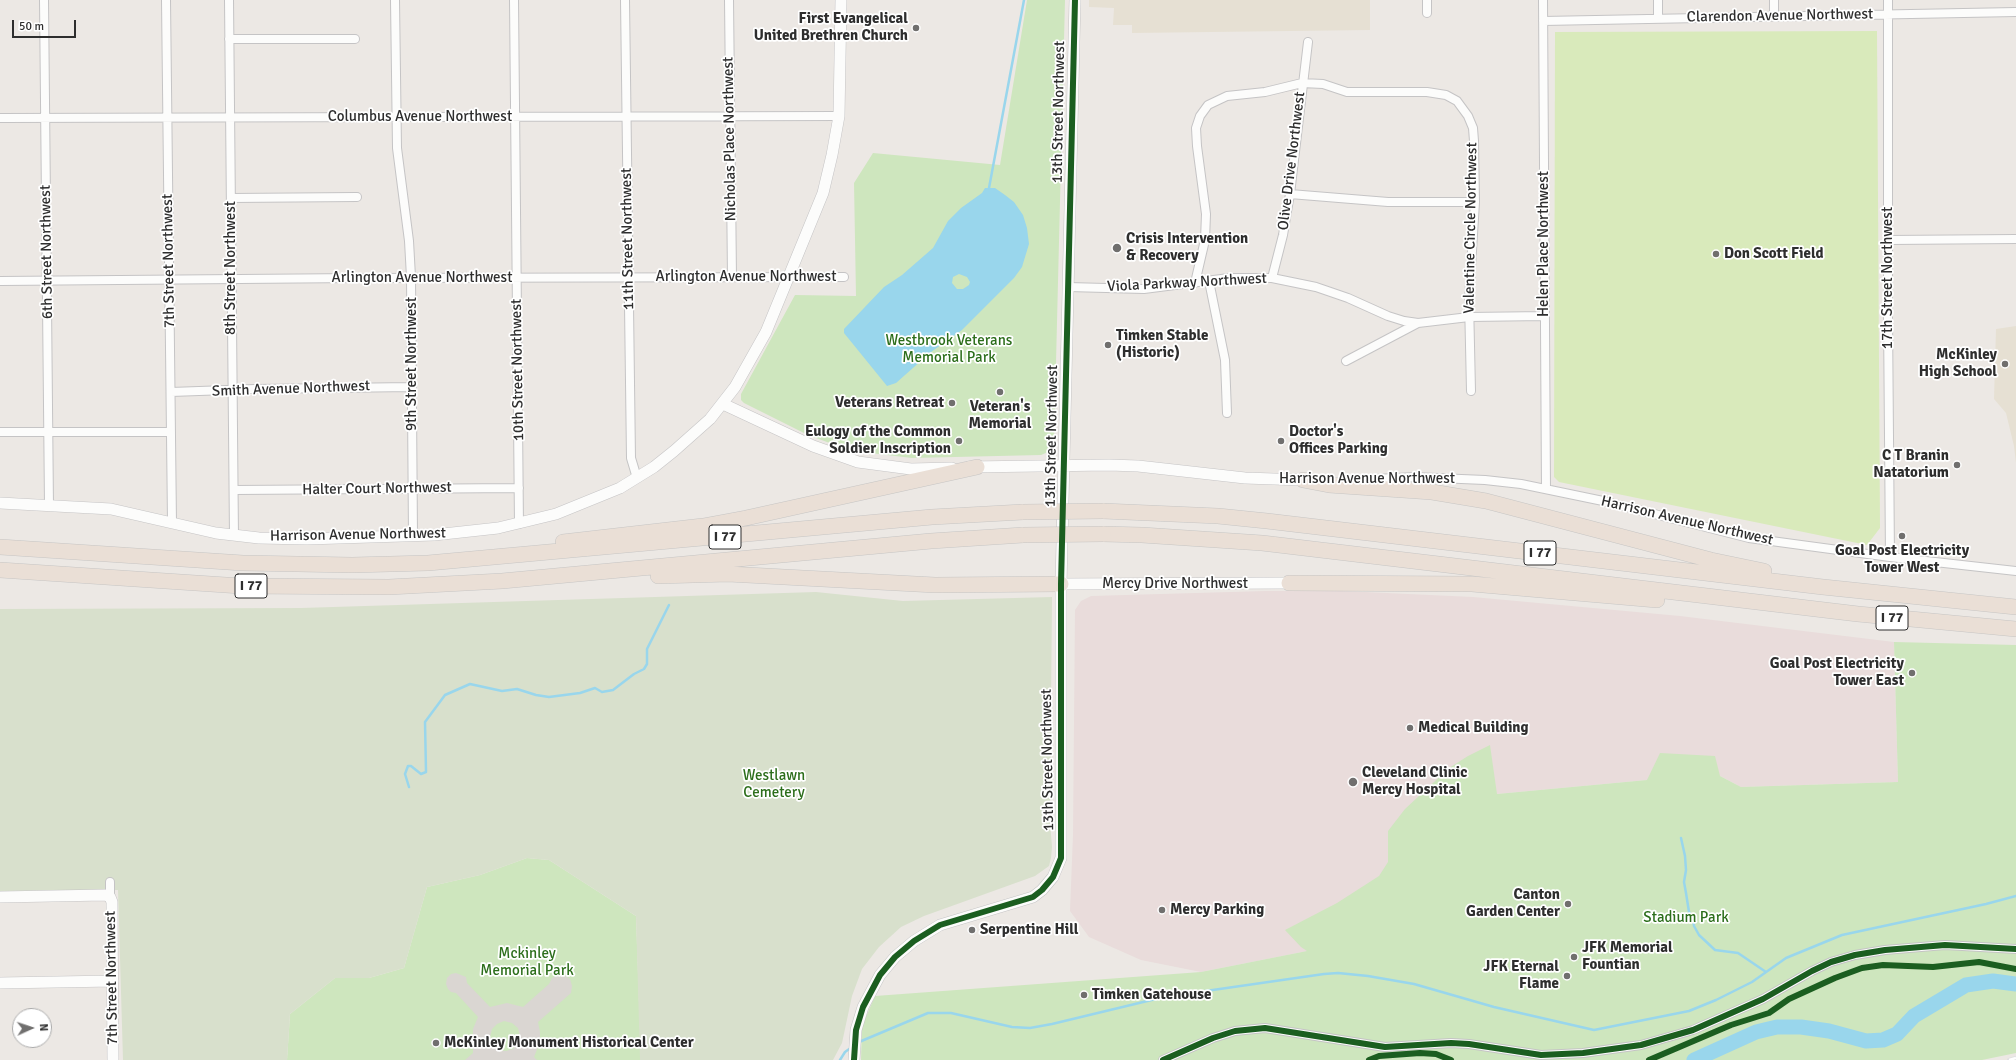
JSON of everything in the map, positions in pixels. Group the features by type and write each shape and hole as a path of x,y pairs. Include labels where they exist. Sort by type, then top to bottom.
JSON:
{"highway":[{"path":"428,563 504,548 644,533 746,518 977,467"},
{"path":"1303,480 1329,485 1424,492 1486,501 1711,560 1760,570 1938,591 1976,604"},
{"name":"I 77","path":"0,547 258,564 352,565 428,563 932,518 1022,512 1103,512 1218,516 1267,521 1976,604 2016,606"},
{"name":"I 77","path":"0,570 287,587 389,587 502,581 924,541 1022,535 1104,534 1262,543 1921,621 2016,629"},
{"path":"502,581 545,586 706,574 935,586 1061,584"},
{"path":"1289,583 1472,584 1671,601 1768,603"}],"main road":[{"name":"Harrison Avenue Northwest","path":"0,503 111,509 234,536 307,539 413,536 480,530 520,524 574,508 620,488 637,478 685,442 723,404 747,369 766,332 790,277 823,193 832,155 839,116 841,0"},
{"name":"13th Street Northwest","path":"854,1060 856,1030 863,1007 872,988 887,966 904,948 925,933 940,925 1033,897 1048,884 1056,872 1062,848 1061,584 1075,0"},
{"name":"Harrison Avenue Northwest","path":"723,404 813,446 858,462 911,469 1138,466 1245,478 1303,480"},
{"name":"Mercy Drive Northwest","path":"1061,584 1289,583"},
{"path":"0,897 105,895 110,897"},
{"name":"7th Street Northwest","path":"110,897 112,902 113,1060"},
{"path":"0,982 112,981"}],"street":[{"name":"6th Street Northwest","path":"44,0 49,505"},
{"name":"7th Street Northwest","path":"166,0 172,522"},
{"name":"8th Street Northwest","path":"229,0 234,536"},
{"name":"9th Street Northwest","path":"396,0 397,148 410,241 413,536"},
{"name":"10th Street Northwest","path":"514,0 520,524"},
{"name":"11th Street Northwest","path":"625,0 631,458 637,478"},
{"name":"Nicholas Place Northwest","path":"729,0 732,277"},
{"path":"1427,0 1427,13"},
{"name":"Helen Place Northwest","path":"1543,0 1546,488"},
{"path":"1658,0 1658,19"},
{"path":"1774,0 1774,17"},
{"name":"17th Street Northwest","path":"1888,0 1890,557"},
{"name":"Clarendon Avenue Northwest","path":"1543,21 2016,12"},
{"path":"229,39 355,39"},
{"name":"Olive Drive Northwest","path":"1272,278 1283,235 1290,194 1308,42"},
{"name":"Valentine Circle Northwest","path":"1195,283 1205,240 1206,214 1196,136 1200,116 1208,105 1220,98 1265,92 1302,83 1323,84 1347,92 1427,92 1452,98 1465,111 1473,128 1475,202 1469,317 1472,391"},
{"name":"Columbus Avenue Northwest","path":"0,118 839,116"},
{"path":"1290,194 1388,202 1475,202"},
{"path":"231,198 357,197"},
{"path":"1888,240 2016,239"},
{"name":"Arlington Avenue Northwest","path":"0,281 411,277 844,277"},
{"name":"Viola Parkway Northwest","path":"1068,287 1144,289 1209,280 1249,277 1272,278 1316,287 1348,298 1388,316 1404,321 1418,323"},
{"path":"1209,280 1225,360 1227,413"},
{"path":"1346,361 1418,323 1469,317 1545,316"},
{"name":"Smith Avenue Northwest","path":"171,392 255,388 412,387"},
{"path":"0,432 171,432"},
{"name":"Harrison Avenue Northwest","path":"1303,480 1362,480 1402,477 1445,477 1485,480 1546,488 1749,538 1890,557 2016,571"},
{"name":"Halter Court Northwest","path":"234,490 519,488"},
{"path":"110,882 110,897"},
{"path":"1163,1060 1213,1038 1235,1031 1266,1028 1385,1047 1451,1043 1469,1044 1541,1055 1590,1053 1641,1045 1693,1030 1750,1005 1831,962 1855,955 1885,950 1930,946 2016,949"}],"shaded area":[{"path":"1089,0 1370,0 1370,30 1132,33 1132,25 1113,25 1114,8 1089,7"},
{"name":"McKinley High School","path":"2016,326 2016,463 2014,446 2006,413 1994,399 1996,329"},
{"name":"Cleveland Clinic Mercy Hospital","path":"1266,591 1343,591 1473,597 1680,616 1894,642 1898,782 1741,787 1720,776 1647,780 1497,794 1363,940 1201,972 1141,960 1089,937 1070,911 1073,835 1075,610 1081,601 1091,596"},
{"path":"456,973 466,977 467,983 490,1007 507,1003 523,1007 549,984 552,978 558,975 564,975 570,979 572,986 571,993 538,1022 540,1042 534,1057 537,1060 465,1060 473,1053 473,1029 478,1017 456,993 451,992 448,989 446,984 447,978 451,974","holes":["504,1021 512,1023 518,1028 520,1036 518,1043 513,1049 506,1051 498,1050 490,1037 492,1029 497,1024"]}],"green space":[{"name":"Westbrook Veterans Memorial Park","path":"1027,0 1065,0 1054,443 1051,443 1048,452 1041,455 912,458 862,452 835,445 808,435 744,403 741,400 741,394 795,295 856,296 854,183 873,153 1000,165"},
{"name":"Don Scott Field","path":"1877,31 1880,528 1867,545 1559,482 1554,477 1555,32"},
{"name":"Westlawn Cemetery","path":"816,592 903,601 1052,597 1050,822 1052,847 1049,866 1035,876 924,916 901,927 879,947 862,969 852,996 842,1043 833,1060 640,1060 636,916 549,860 527,858 480,875 427,887 404,968 369,978 335,978 290,1014 287,1060 123,1060 118,890 0,891 0,609 301,608"},
{"name":"Stadium Park","path":"1894,642 2016,645 2016,1053 1982,1060 861,1060 862,1026 875,996 1201,972 1307,951 1301,947 1285,930 1337,903 1379,876 1388,862 1388,831 1405,809 1449,768 1490,745 1497,794 1647,780 1660,753 1715,756 1720,776 1741,787 1898,782"},
{"name":"Mckinley Memorial Park","path":"527,858 549,860 636,916 641,1060 287,1060 290,1014 335,978 369,978 404,968 427,887 480,875"}],"water":[{"path":"985,188 995,188 1014,202 1023,215 1027,228 1029,244 1022,267 1014,278 962,330 931,352 896,383 887,386 844,333 844,329 884,287 902,275 933,248 948,221 961,208 982,193","holes":["959,274 967,277 970,282 969,285 963,289 957,289 952,283 953,277"]}],"waterway":[{"path":"989,188 1024,0"},
{"path":"409,787 405,774 408,766 411,766 421,774 426,772 425,722 445,695 470,684 502,691 517,689 536,695 549,697 580,693 595,688 602,692 613,690 634,674 644,669 647,664 647,649 669,605"},
{"path":"1681,838 1685,856 1686,870 1684,882 1689,912 1693,918 1694,926 1699,935 1715,950 1738,953 1766,972"},
{"path":"859,1042 928,1013 951,1013 1012,1027 1030,1028 1164,997 1338,973 1368,976 1414,984 1494,1007 1594,1030 1689,1011 1716,1000 1752,982 1786,958 1842,935 1986,904 2016,896"},
{"path":"1694,1060 1756,1032 1777,1027 1801,1027 1829,1031 1866,1041 1883,1040 1897,1034 1914,1016 1966,985 1993,981 2016,984"},
{"path":"840,1060 845,1052 852,1047"}],"railway":[{"path":"2009,1060 2016,1058"}],"cycle path":[{"path":"854,1060 856,1030 863,1007 880,975 895,957 914,941 940,925 1033,897 1042,890 1053,877 1061,858 1061,584 1075,0"},
{"path":"1163,1060 1213,1038 1235,1031 1265,1028 1385,1047 1451,1043 1469,1044 1541,1055 1583,1053 1641,1045 1693,1030 1763,999 1831,962 1855,955 1885,950 1945,945 2016,949"},
{"path":"1649,1060 1731,1025 1769,1013 1789,999 1835,978 1862,968 1883,965 1933,967 1979,962 2016,969"},
{"path":"1369,1060 1379,1056 1420,1053 1436,1054 1451,1060"}],"place":[{"name":"First Evangelical United Brethren Church","path":"916,28"},
{"name":"Crisis Intervention & Recovery","path":"1117,248"},
{"name":"Don Scott Field","path":"1716,254"},
{"name":"Timken Stable (Historic)","path":"1108,345"},
{"name":"McKinley High School","path":"2005,364"},
{"name":"Veteran's Memorial","path":"1000,392"},
{"name":"Veterans Retreat","path":"952,403"},
{"name":"Eulogy of the Common Soldier Inscription","path":"959,441"},
{"name":"Doctor's Offices Parking","path":"1281,441"},
{"name":"C T Branin Natatorium","path":"1957,465"},
{"name":"Goal Post Electricity Tower West","path":"1902,536"},
{"name":"Goal Post Electricity Tower East","path":"1912,673"},
{"name":"Medical Building","path":"1410,728"},
{"name":"Cleveland Clinic Mercy Hospital","path":"1353,782"},
{"name":"Canton Garden Center","path":"1568,904"},
{"name":"Mercy Parking","path":"1162,910"},
{"name":"Serpentine Hill","path":"972,930"},
{"name":"JFK Memorial Fountian","path":"1574,957"},
{"name":"JFK Eternal Flame","path":"1567,976"},
{"name":"Timken Gatehouse","path":"1084,995"},
{"name":"McKinley Monument Historical Center","path":"436,1043"}]}
